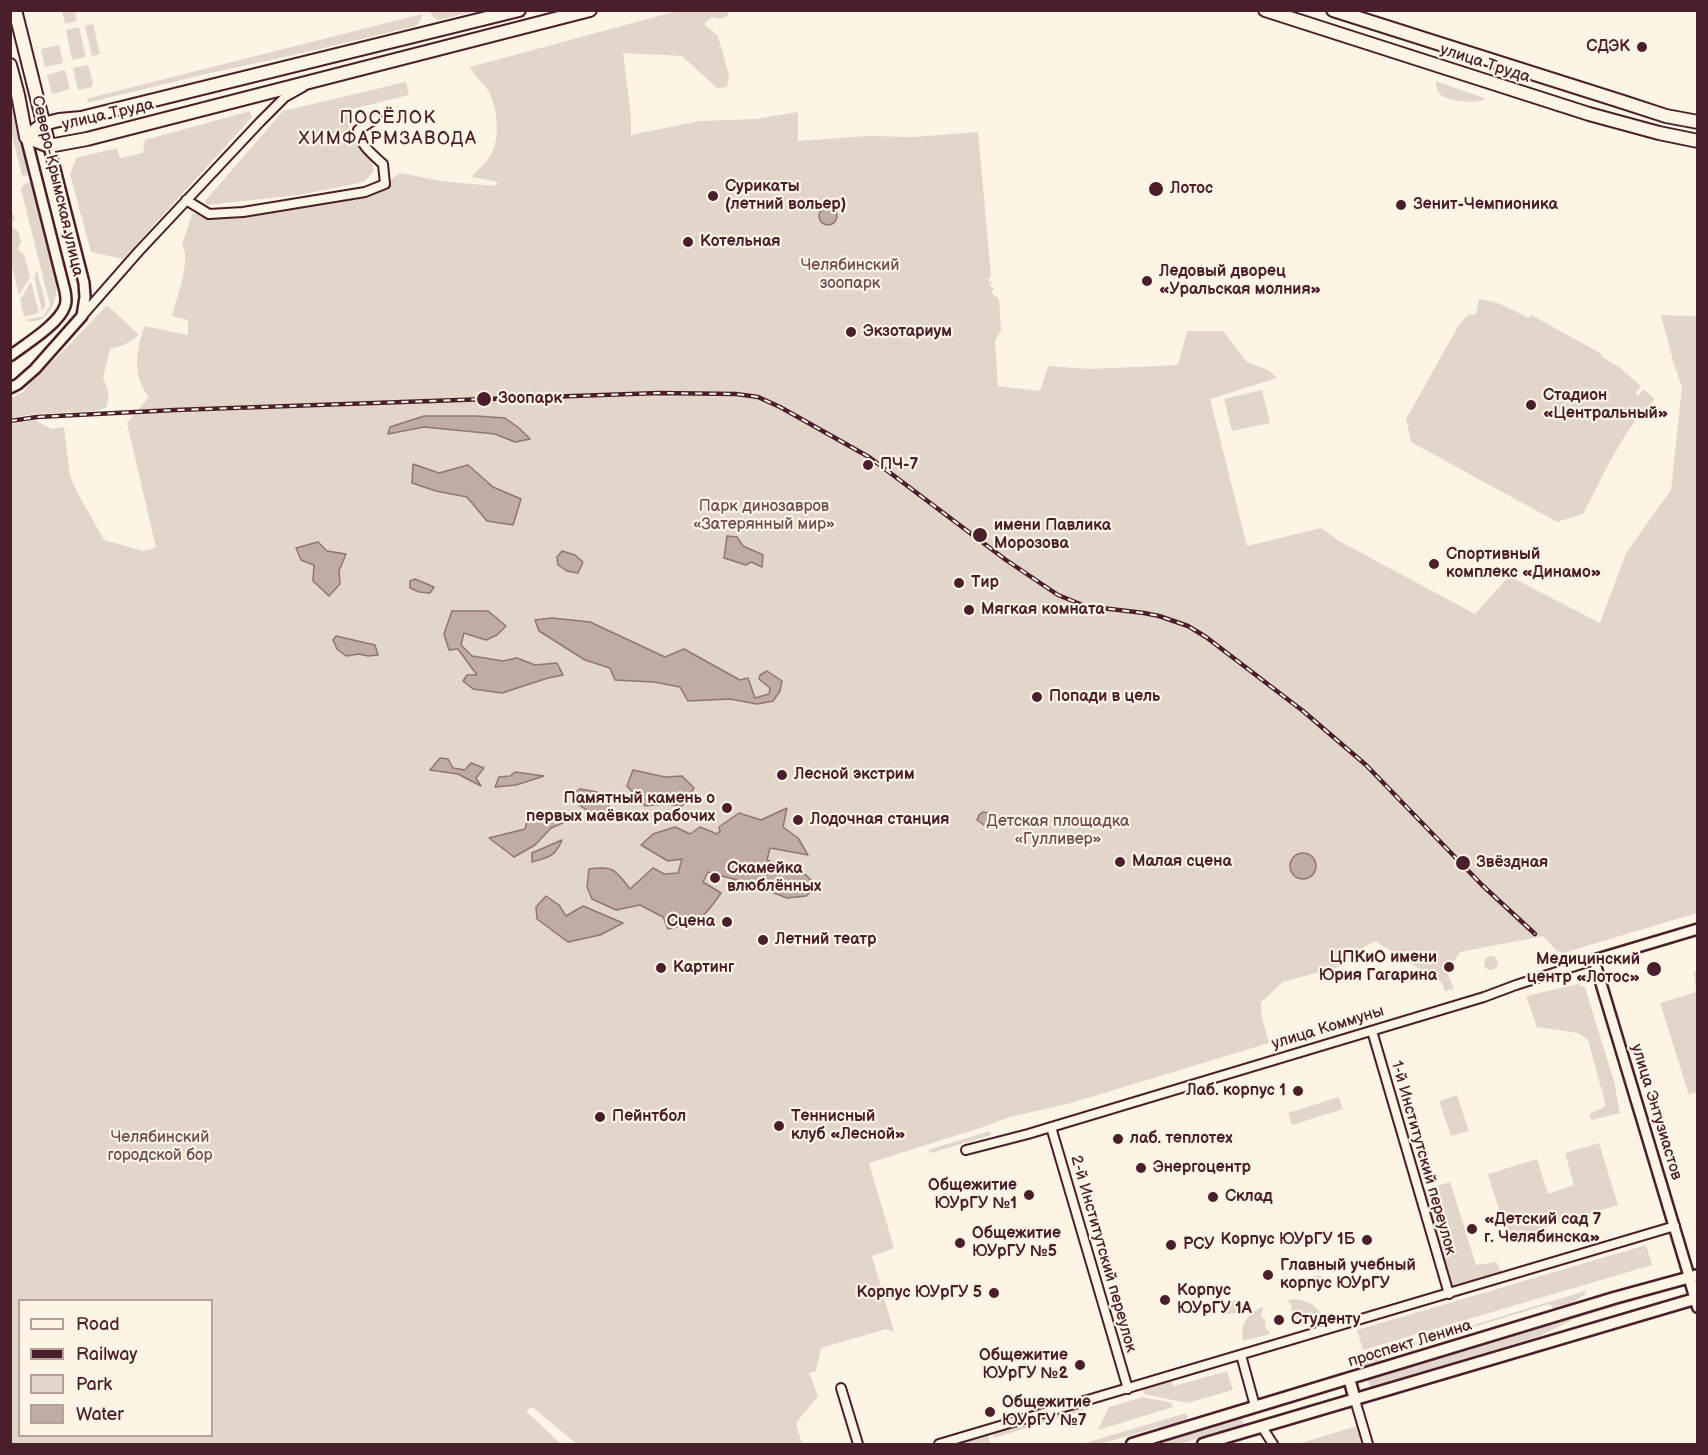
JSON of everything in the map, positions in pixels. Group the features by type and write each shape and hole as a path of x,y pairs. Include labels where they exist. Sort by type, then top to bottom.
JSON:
{"main road":[{"name":"Северо-Крымская улица","path":"15,10 49,146"},
{"name":"улица Труда","path":"26,137 43,124 81,118 519,10"},
{"name":"улица Труда","path":"26,137 49,146 87,139 590,10"},
{"name":"улица Труда","path":"1265,10 1589,114 1698,141"},
{"name":"улица Труда","path":"1333,10 1666,116 1698,122"},
{"path":"1326,30 1333,10"},
{"name":"Северо-Крымская улица","path":"10,64 26,137"},
{"name":"улица Энтузиастов","path":"1694,1275 1697,1301"},
{"name":"проспект Ленина","path":"1132,1444 1694,1275"},
{"path":"1203,1444 1697,1301"},
{"path":"1349,1378 1355,1400"},
{"path":"1256,1406 1262,1427"}],"street":[{"path":"10,388 35,369 139,251 285,97 320,79"},
{"path":"186,201 209,214 243,212 378,189 385,184 383,164 359,139 358,130 377,118"},
{"name":"Северо-Крымская улица","path":"10,356 50,325 60,315 66,304 65,291 26,137"},
{"name":"Северо-Крымская улица","path":"49,146 86,289 82,316"},
{"name":"улица Коммуны","path":"966,1150 1051,1127 1372,1031 1698,928"},
{"name":"улица Энтузиастов","path":"1594,960 1675,1226 1694,1275"},
{"name":"1-й Институтский переулок","path":"1372,1031 1449,1294"},
{"name":"2-й Институтский переулок","path":"1051,1127 1128,1389"},
{"path":"939,1444 1675,1226"},
{"path":"1241,1355 1256,1406"},
{"path":"841,1388 858,1444"},
{"path":"1355,1400 1368,1444"},
{"path":"1262,1427 1273,1444"}],"green space":[{"path":"437,10 476,11 439,20 430,12"},
{"path":"62,11 75,11 77,21 65,24"},
{"path":"677,11 728,11 728,16 721,19 712,17 704,24 718,36 729,75 727,87 717,88 682,56 623,53 631,135 700,121 756,119 798,112 798,141 978,132 991,276 988,280 994,289 991,293 999,299 1001,331 995,340 998,386 1040,391 1048,366 1090,369 1178,365 1187,331 1223,331 1247,362 1268,370 1277,378 1210,399 1247,546 1321,528 1339,541 1475,614 1509,576 1600,623 1626,553 1671,490 1682,387 1661,315 1697,316 1697,913 1563,953 1557,951 1543,936 1460,952 1447,972 1454,989 1445,991 1442,983 1375,941 1344,959 1345,965 1283,982 1261,1002 1262,1018 1269,1043 1071,1103 1010,1117 869,1163 894,1248 872,1256 894,1332 886,1329 821,1348 816,1371 809,1373 818,1396 796,1423 802,1444 577,1444 532,1407 526,1411 561,1444 11,1444 11,424 35,420 51,429 64,427 70,476 104,540 143,551 156,548 127,423 149,397 140,380 137,363 144,326 188,335 188,320 172,316 184,269 185,251 182,245 192,214 378,192 400,173 441,181 494,186 498,182 472,177 491,155 496,141 497,124 490,94 470,67"},
{"path":"422,14 416,26 86,103 89,98"},
{"path":"93,24 100,54 92,56 85,26"},
{"path":"79,27 86,57 72,60 66,30"},
{"path":"59,45 63,63 45,67 41,49"},
{"path":"88,65 93,82 92,87 78,90 73,68"},
{"path":"65,70 70,89 52,94 47,75"},
{"path":"1436,81 1486,99 1470,102 1445,97 1439,92"},
{"path":"406,82 409,95 348,110 349,136 371,159 374,171 364,182 299,195 207,205 205,201 283,111"},
{"path":"11,102 29,175 22,175 11,132"},
{"path":"250,111 252,117 123,259 91,252 70,174 76,158 117,148 120,158 143,153 145,140"},
{"path":"31,182 57,285 55,299 49,312 40,320 33,321 25,320 43,316 50,305 21,189 24,184"},
{"path":"13,213 15,219 12,223 14,229 18,231 21,242 18,247 24,254 30,277 19,295 11,263 11,216"},
{"path":"37,271 46,305 42,311 34,277"},
{"path":"30,283 39,313 24,317 20,300"},
{"name":"Стадион «Центральный»","path":"1479,299 1498,303 1529,318 1531,315 1602,354 1601,356 1641,386 1635,394 1638,396 1643,389 1655,399 1643,411 1623,439 1583,514 1557,522 1411,442 1406,419 1459,325 1467,316 1476,314"},
{"path":"107,305 139,335 124,345 110,349 103,378 108,393 106,408 95,411 34,414 11,418 11,398 23,392"},
{"path":"1262,390 1270,423 1232,431 1224,399"},
{"path":"1491,956 1496,958 1498,963 1496,968 1491,970 1486,968 1484,963 1486,958"},
{"path":"1697,971 1697,1092 1689,1095 1660,1003 1696,992 1694,972"},
{"path":"1578,984 1585,988 1614,1081 1620,1113 1592,1120 1589,1114 1606,1106 1588,1040 1578,1033 1537,1027 1526,996"},
{"path":"1457,1095 1469,1131 1451,1136 1439,1101"},
{"path":"1339,1097 1343,1109 1292,1125 1288,1113"},
{"path":"990,1131 991,1135 931,1153 928,1150"},
{"path":"1599,1143 1618,1205 1508,1239 1488,1174 1537,1159 1548,1194 1574,1185 1565,1153"},
{"path":"1450,1182 1476,1265 1496,1262 1502,1273 1451,1286 1423,1190"},
{"path":"1646,1245 1652,1265 1363,1350 1357,1330"},
{"path":"1319,1275 1323,1284 1316,1290 1304,1288 1305,1279"},
{"path":"1585,1291 1586,1294 1570,1304 1554,1309 1549,1304 1382,1355 1379,1361 1364,1366 1362,1359"},
{"path":"1659,1291 1660,1293 1574,1319 1540,1336 1370,1387 1367,1378"},
{"path":"1240,1299 1244,1305 1236,1313 1227,1314 1223,1306 1225,1303"},
{"path":"1296,1299 1312,1305 1323,1319 1295,1326 1296,1319 1291,1312 1292,1306 1287,1300"},
{"path":"1262,1307 1261,1315 1263,1319 1266,1319 1265,1328 1270,1334 1243,1341 1246,1321 1252,1313"},
{"path":"1227,1371 1233,1390 1187,1403 1144,1394 1143,1389 1171,1381 1174,1386"},
{"path":"1143,1397 1172,1403 1173,1407 1098,1430 1109,1407"},
{"path":"1105,1404 994,1438 992,1433 1082,1407 1084,1410"},
{"path":"1186,1413 1189,1422 1160,1431 1158,1427 1101,1444 1082,1444"},
{"path":"1242,1418 1244,1425 1180,1444 1152,1444"},
{"path":"1357,1426 1362,1444 1297,1444"},
{"path":"988,1435 991,1444 955,1444"}],"water":[{"path":"828,207 834,210 837,216 834,222 828,225 822,222 819,216 822,210"},
{"path":"424,416 505,418 530,439 515,442 495,434 424,427 388,434 390,427"},
{"path":"413,464 439,473 468,465 493,487 521,499 513,525 487,521 467,497 436,491 412,483"},
{"path":"727,536 737,537 743,546 763,555 762,567 751,562 746,565 724,558"},
{"path":"318,542 327,551 346,554 339,571 340,584 329,596 313,581 314,565 301,560 296,548"},
{"path":"562,551 575,555 583,562 578,573 567,571 558,565 557,557"},
{"path":"415,579 434,587 430,593 419,592 410,588 410,581"},
{"path":"452,611 488,611 506,626 497,635 486,640 464,633 461,645 472,656 503,661 517,658 535,665 557,663 563,675 502,693 473,689 463,681 467,675 477,675 458,649 449,650 444,634"},
{"path":"552,618 590,622 665,657 684,649 740,680 748,678 755,698 769,694 770,688 759,679 760,675 767,671 782,681 780,691 773,701 757,704 730,699 688,701 680,687 654,682 615,680 610,668 585,660 539,631 535,620"},
{"path":"336,636 375,645 378,655 346,656 337,649 333,640"},
{"path":"440,758 448,759 453,768 465,770 471,763 484,768 476,778 481,786 458,774 430,770"},
{"path":"633,770 665,777 682,776 694,788 682,806 665,804 645,806 627,786"},
{"path":"515,772 544,776 516,785 495,787 499,777 510,776"},
{"path":"580,789 597,792 610,801 608,812 599,815 580,806 572,796"},
{"path":"787,808 783,827 798,838 808,855 770,848 767,860 796,870 808,877 815,888 806,896 787,898 751,884 708,872 703,882 721,893 709,909 694,922 668,929 663,917 640,905 616,910 592,899 587,887 589,869 604,868 614,871 630,889 653,868 664,874 678,873 682,859 668,861 641,845 653,834 675,827 690,834 700,827 717,834 720,831 719,827 739,813 761,820"},
{"path":"983,812 996,814 999,818 993,824 984,825 977,820"},
{"path":"536,814 565,822 551,828 535,845 514,857 489,838 525,829 528,818"},
{"path":"562,840 551,856 532,862 532,853"},
{"path":"1303,853 1312,857 1316,866 1312,875 1303,879 1294,875 1290,866 1294,857"},
{"path":"546,896 559,905 566,916 583,906 623,923 600,935 568,942 537,919 536,907"}],"railway":[{"path":"10,421 37,417 175,410 659,393 736,394 758,397 869,457 1006,560 1058,595 1085,606 1159,616 1188,626 1206,637 1303,711 1366,765 1482,885 1535,934"}],"place":[{"name":"СДЭК","path":"1642,47"},
{"name":"Лотос","path":"1156,189"},
{"name":"Сурикаты (летний вольер)","path":"713,196"},
{"name":"Зенит-Чемпионика","path":"1401,205"},
{"name":"Котельная","path":"688,242"},
{"name":"Ледовый дворец «Уральская молния»","path":"1147,281"},
{"name":"Экзотариум","path":"851,332"},
{"name":"Зоопарк","path":"484,399"},
{"name":"Стадион «Центральный»","path":"1531,405"},
{"name":"ПЧ-7","path":"868,465"},
{"name":"имени Павлика Морозова","path":"980,535"},
{"name":"Спортивный комплекс «Динамо»","path":"1434,564"},
{"name":"Тир","path":"959,583"},
{"name":"Мягкая комната","path":"969,610"},
{"name":"Попади в цель","path":"1037,697"},
{"name":"Лесной экстрим","path":"782,775"},
{"name":"Памятный камень о первых маёвках рабочих","path":"727,808"},
{"name":"Лодочная станция","path":"798,820"},
{"name":"Малая сцена","path":"1120,862"},
{"name":"Звёздная","path":"1463,863"},
{"name":"Скамейка влюблённых","path":"715,878"},
{"name":"Сцена","path":"727,922"},
{"name":"Летний театр","path":"763,940"},
{"name":"ЦПКиО имени Юрия Гагарина","path":"1449,967"},
{"name":"Картинг","path":"661,968"},
{"name":"Медицинский центр «Лотос»","path":"1654,969"},
{"name":"Лаб. корпус 1","path":"1298,1091"},
{"name":"Пейнтбол","path":"600,1117"},
{"name":"Теннисный клуб «Лесной»","path":"779,1126"},
{"name":"лаб. теплотех","path":"1118,1139"},
{"name":"Энергоцентр","path":"1141,1168"},
{"name":"Общежитие ЮУрГУ №1","path":"1029,1195"},
{"name":"Склад","path":"1213,1197"},
{"name":"«Детский сад 7 г. Челябинска»","path":"1472,1229"},
{"name":"Корпус ЮУрГУ 1Б","path":"1367,1240"},
{"name":"Общежитие ЮУрГУ №5","path":"960,1243"},
{"name":"РСУ","path":"1171,1245"},
{"name":"Главный учебный корпус ЮУрГУ","path":"1268,1275"},
{"name":"Корпус ЮУрГУ 5","path":"994,1293"},
{"name":"Корпус ЮУрГУ 1А","path":"1165,1300"},
{"name":"Студенту","path":"1279,1320"},
{"name":"Общежитие ЮУрГУ №2","path":"1080,1365"},
{"name":"Общежитие ЮУрГУ №7","path":"990,1412"}],"district":[{"name":"ПОСЁЛОК ХИМФАРМЗАВОДА","path":"388,128"}],"park label":[{"name":"Челябинский зоопарк","path":"850,275"},
{"name":"Парк динозавров «Затерянный мир»","path":"764,516"},
{"name":"Детская площадка «Гулливер»","path":"1058,831"},
{"name":"Челябинский городской бор","path":"160,1147"}]}
